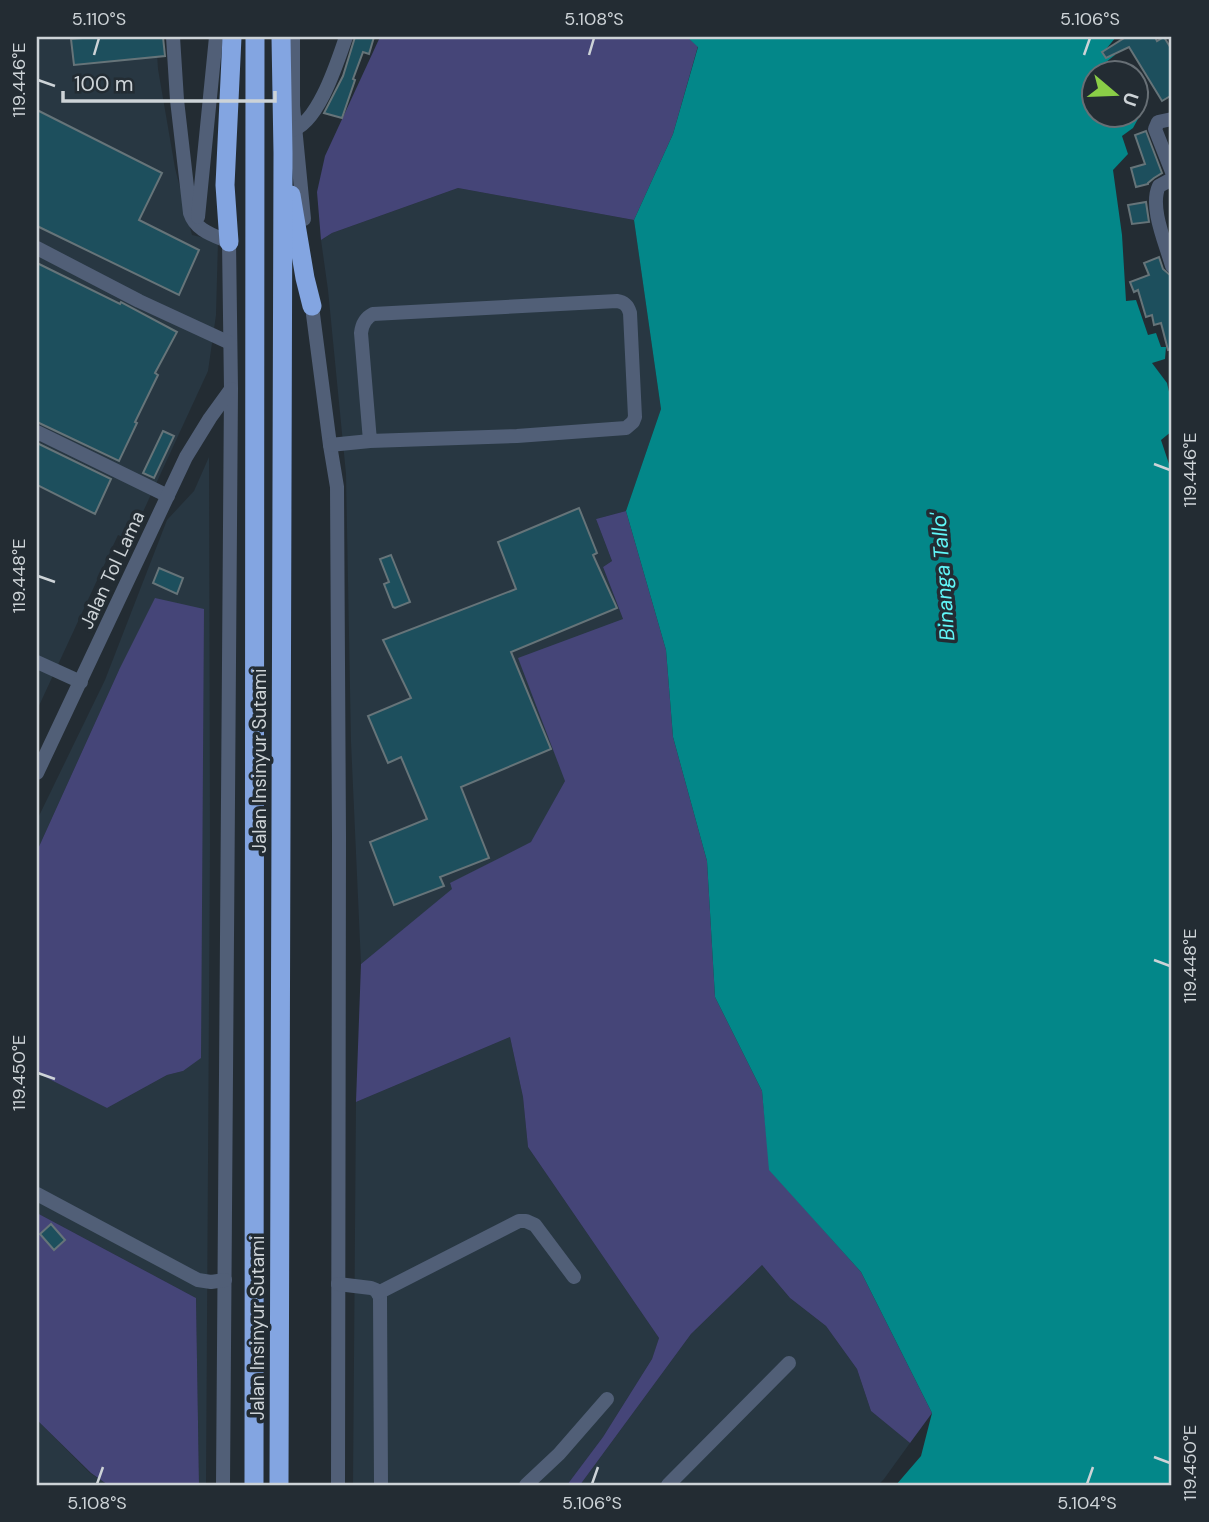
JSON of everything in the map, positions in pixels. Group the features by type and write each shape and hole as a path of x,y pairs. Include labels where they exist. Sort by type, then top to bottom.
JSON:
{"highway":[{"path":"229,242 225,185 232,37"},
{"name":"Jalan Insinyur Sutami","path":"254,1485 255,37"},
{"name":"Jalan Insinyur Sutami","path":"279,1485 283,153 289,130 281,37"},
{"path":"283,153 312,306"}],"street":[{"path":"173,37 190,213 200,229 229,242 231,389 223,1485"},
{"path":"200,229 198,200 216,37"},
{"path":"293,37 293,106 289,130 337,486 338,1485"},
{"path":"289,130 312,113 323,96 346,37"},
{"path":"1172,119 1158,122 1155,129 1172,172"},
{"path":"1172,180 1158,186 1156,196 1157,215 1172,266"},
{"path":"37,248 139,301 230,343"},
{"path":"330,445 626,428 635,417 628,306 617,301 373,314 364,321 361,332 370,441"},
{"name":"Jalan Tol Lama","path":"37,773 186,457 231,389"},
{"path":"37,432 168,496"},
{"path":"37,662 80,682"},
{"path":"37,1194 198,1280 225,1280"},
{"path":"378,1293 519,1222 526,1221 535,1225 574,1276"},
{"path":"338,1284 371,1288 380,1297 381,1485"},
{"path":"668,1485 789,1363"},
{"path":"526,1485 559,1454 607,1399"}],"shaded area":[{"path":"37,37 156,37 158,69 175,168 192,235 218,241 216,315 208,371 130,540 118,535 37,710"},
{"path":"380,37 687,37 698,46 673,134 634,220 458,188 332,233 321,240 317,192 325,156"},
{"path":"458,188 634,220 661,409 626,511 596,519 612,561 603,567 623,619 565,781 532,842 450,884 453,889 361,964 351,742 346,474 321,240 332,233"},
{"path":"209,457 210,844 206,1485 199,1485 196,1298 37,1213 37,1073 107,1108 167,1075 183,1071 119,670 37,851 37,820 105,680 167,520 194,491"},
{"path":"626,511 666,650 673,737 707,861 715,997 762,1091 770,1170 861,1272 932,1413 910,1443 871,1411 857,1369 826,1326 790,1298 762,1265 691,1334 580,1485 567,1485 603,1437 652,1359 659,1338 528,1147 523,1097 510,1037 356,1102 361,964 452,889 450,883 531,842 565,781 518,658 623,619 603,567 612,561 596,519"},
{"path":"155,598 204,609 201,1058 183,1071 167,1075 107,1108 37,1073 37,851 119,670"},
{"path":"510,1037 523,1097 528,1147 659,1338 652,1359 603,1437 567,1485 353,1485 356,1102"},
{"path":"37,1213 196,1298 199,1485 108,1485 91,1473 37,1420"},
{"path":"762,1265 790,1298 826,1326 857,1369 871,1411 910,1443 884,1479 878,1485 580,1485 691,1334"},
{"path":"37,1420 90,1473 108,1485 37,1485"}],"water":[{"name":"Binanga Tallo'","path":"687,37 1116,37 1107,48 1115,55 1109,60 1080,60 1080,130 1130,130 1122,136 1128,154 1113,170 1122,235 1126,301 1136,300 1148,335 1156,333 1161,347 1166,347 1165,359 1152,363 1167,383 1172,405 1172,431 1161,440 1172,473 1172,1485 896,1485 921,1456 932,1413 861,1272 769,1170 762,1091 715,997 707,861 673,737 666,650 626,511 661,409 634,220 673,134 698,47"}],"building":[{"path":"163,37 165,56 74,65 71,39"},
{"path":"355,37 374,37 369,54 363,52 342,118 324,113 343,76"},
{"path":"1155,37 1157,41 1164,37 1172,50 1172,95 1162,101 1150,81 1150,60 1137,60 1129,47 1106,58 1102,52 1124,38"},
{"path":"37,110 162,173 139,220 199,250 179,295 37,226"},
{"path":"1146,131 1162,173 1148,184 1136,187 1131,168 1145,164 1135,135"},
{"path":"1146,202 1149,222 1132,224 1128,205"},
{"path":"1159,257 1172,283 1172,349 1168,350 1161,323 1154,325 1152,315 1146,317 1138,290 1134,292 1130,282 1149,275 1144,263"},
{"path":"37,263 120,304 121,302 177,332 155,373 158,375 119,461 37,422"},
{"path":"163,431 174,436 154,478 143,473"},
{"path":"37,443 111,479 95,514 37,485"},
{"path":"579,508 597,553 593,555 617,608 511,652 551,749 461,787 489,858 440,877 444,886 394,905 370,842 427,819 401,757 388,763 368,716 411,698 383,640 516,589 498,542"},
{"path":"391,555 410,602 395,608 384,584 389,582 380,559"},
{"path":"159,568 183,578 177,594 153,583"},
{"path":"51,1224 65,1240 54,1250 40,1234"}]}
